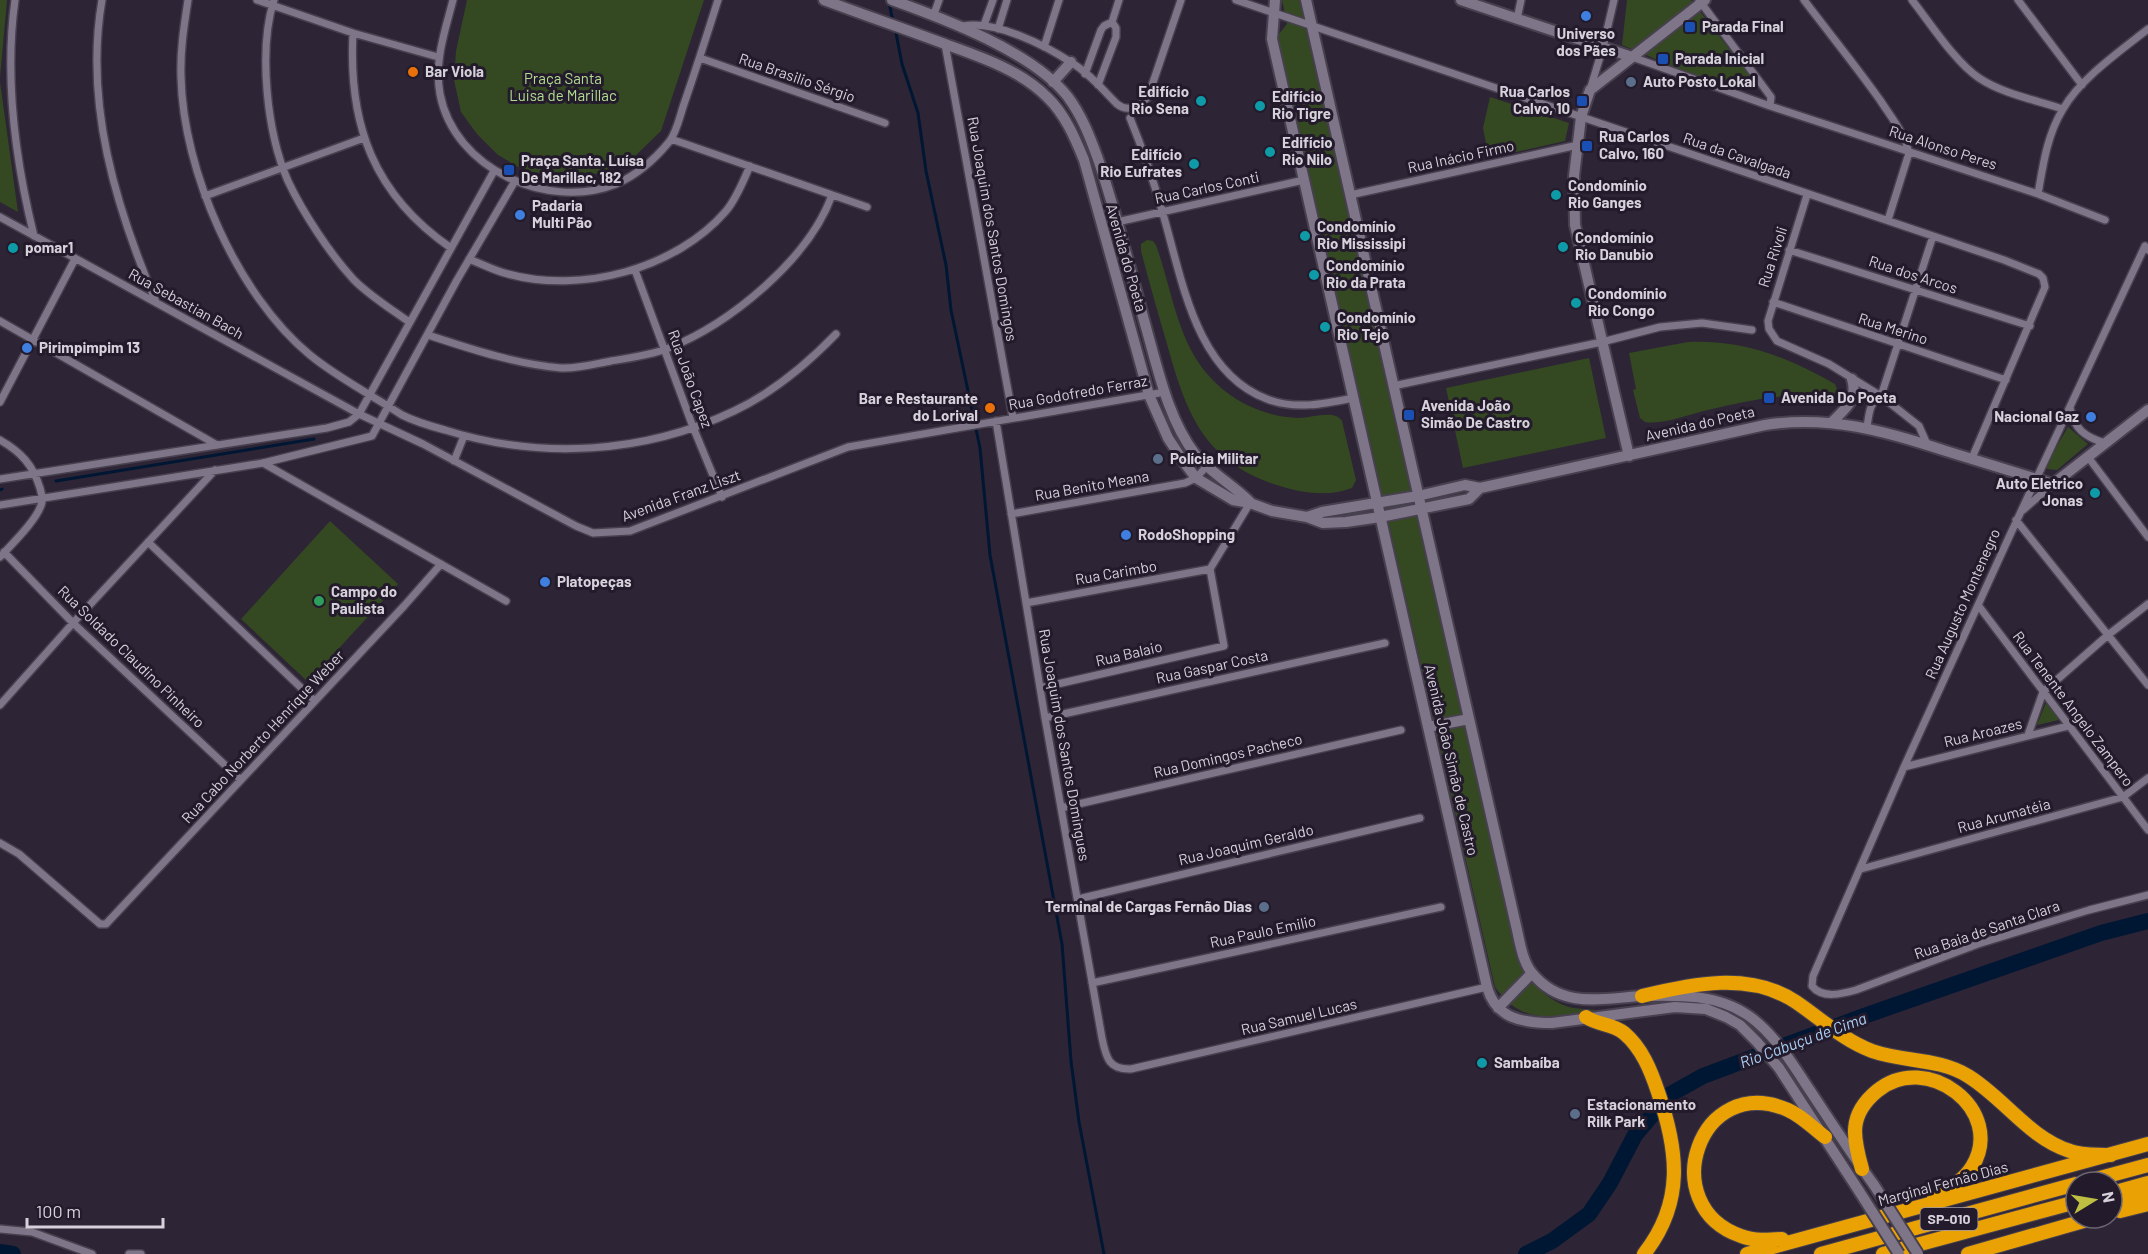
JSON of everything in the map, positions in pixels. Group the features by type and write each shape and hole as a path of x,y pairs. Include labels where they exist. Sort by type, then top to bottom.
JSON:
{"highway":[{"path":"1642,996 1697,985 1737,984 1776,991 1790,998 1855,1044 1874,1052 1942,1065 1958,1071 1984,1088 2023,1122 2057,1146 2082,1154 2111,1155"},
{"path":"1586,1017 1595,1023 1615,1027 1625,1034 1645,1058 1670,1125 1674,1153 1674,1185 1663,1220 1652,1244 1644,1254"},
{"path":"1862,1169 1854,1131 1861,1108 1869,1097 1881,1087 1906,1078 1931,1078 1948,1086 1960,1094 1971,1108 1979,1131 1980,1144 1973,1166 1964,1177 1947,1191 1920,1207"},
{"path":"1808,1238 1759,1240 1739,1236 1722,1225 1700,1199 1695,1183 1695,1155 1707,1130 1716,1119 1729,1110 1743,1105 1775,1105 1789,1110 1825,1137"},
{"name":"Marginal Fernão Dias","path":"1747,1254 2148,1144"},
{"path":"2124,1171 2148,1165"},
{"path":"2124,1190 2148,1183"},
{"name":"SP-010","path":"1821,1254 2064,1188"},
{"path":"2124,1203 2148,1192"},
{"path":"2124,1210 2148,1204"},
{"name":"SP-010","path":"1883,1254 2064,1205"},
{"name":"SP-010","path":"1968,1254 2064,1226"}],"main road":[{"name":"Avenida do Poeta","path":"824,0 844,4 864,15 997,64 1032,84 1049,98 1063,117 1083,160 1149,395 1168,438 1196,478 1233,500 1272,511 1307,516 1323,523 1380,517 1469,499 1480,488"},
{"name":"Avenida João Simão de Castro","path":"1275,0 1272,39 1487,987 1493,1003 1498,1008"},
{"name":"Avenida João Simão de Castro","path":"1306,0 1520,942 1532,973"},
{"path":"1461,0 1632,57"},
{"name":"Avenida do Poeta","path":"895,1 961,27 1018,56 1053,82 1067,96 1089,134 1106,181 1165,392 1181,432 1207,466 1238,490 1250,503"},
{"path":"1629,456 1575,225 1574,176 1581,117 1590,90 1702,1"},
{"path":"1053,82 1071,62"},
{"path":"1832,422 1850,404 1855,388 1852,379"},
{"path":"2053,484 2148,410"},
{"name":"Avenida do Poeta","path":"1307,516 1465,485 1480,488 1794,421 1832,422 1867,428 1927,444 2053,484"},
{"path":"1428,727 1469,719"},
{"path":"1899,1254 1779,1068 1757,1042 1733,1021 1706,1009 1675,1007 1552,1023 1533,1023 1519,1020 1498,1008 1532,973 1559,994 1575,998 1608,1000 1642,996 1685,996 1720,1001 1748,1015 1770,1035 1793,1065 1918,1254"}],"street":[{"path":"15,0 11,71 15,144 23,193 34,236"},
{"path":"102,0 98,69 101,125 112,177 133,243 156,302"},
{"path":"188,0 182,40 181,78 190,144 205,196 216,223 256,294 282,327 309,354 329,369 414,421 486,442 519,446 574,450 642,441 693,427 735,410 766,392 812,359 836,334"},
{"path":"257,0 273,3 353,33 438,57"},
{"path":"453,0 438,57 440,93 452,125 477,157 494,171 543,190 563,192 617,184 647,165 671,139 718,0"},
{"path":"934,15 939,0"},
{"path":"984,25 993,0"},
{"path":"998,29 1007,0"},
{"path":"1044,47 1059,0"},
{"path":"1085,74 1101,30 1112,22 1119,0"},
{"name":"Avenida do Poeta","path":"961,27 984,25 1044,47 1071,62 1122,108 1134,108 1148,97 1181,0"},
{"name":"Rua da Cavalgada","path":"1236,0 1807,195 1888,220 2039,274 2045,282 2045,287 1972,459"},
{"path":"1517,19 1521,0"},
{"path":"1590,90 1614,0"},
{"path":"1804,0 1901,131 1909,153 1888,220"},
{"path":"1912,0 1966,68 1980,79 1999,88 2063,109"},
{"path":"2018,0 2082,85"},
{"path":"1702,1 1771,97 1770,106"},
{"path":"273,3 266,65 267,98 283,166 305,213 355,281 409,322"},
{"path":"1098,85 1116,37 1116,28 1112,22"},
{"path":"2038,194 2046,150 2063,109 2082,85 2148,29"},
{"path":"353,33 352,75 364,138 374,163 402,206 430,233 451,248"},
{"name":"Rua Joaquim dos Santos Domingos","path":"945,44 1013,418"},
{"name":"Rua Alonso Peres","path":"1632,57 1909,153 2038,194 2105,220"},
{"name":"Rua Brasilio Sérgio","path":"700,58 885,123"},
{"path":"1130,118 1162,211 1192,312 1205,341 1231,376 1246,388 1267,399 1290,404 1311,406 1353,398"},
{"path":"205,196 364,138"},
{"path":"671,139 867,207"},
{"name":"Rua Inácio Firmo","path":"1350,195 1578,145"},
{"path":"469,259 507,274 556,281 600,277 635,270 680,249 708,229 728,209 750,166"},
{"path":"0,479 327,428 349,422 359,414 494,171"},
{"name":"Rua Carlos Conti","path":"1117,222 1304,180"},
{"path":"0,505 263,463 369,438 380,423 469,259 515,181"},
{"path":"428,335 513,360 563,368 598,364 665,349 685,341 729,316 757,294 803,245 832,195"},
{"name":"Rua Rivoli","path":"1807,195 1773,302 1768,329 1777,341 1829,364 1852,379"},
{"name":"Rua Sebastian Bach","path":"0,218 359,414"},
{"path":"1867,428 1871,405 1881,396 1933,236"},
{"name":"Rua Augusto Montenegro","path":"1813,976 1904,767 2020,511 2146,248"},
{"name":"Rua dos Arcos","path":"1789,250 2030,326"},
{"path":"0,402 75,260"},
{"name":"Rua João Capez","path":"635,270 693,427 722,497"},
{"name":"Rua Merino","path":"1773,302 2006,380"},
{"path":"0,321 217,444"},
{"path":"1393,386 1678,324 1702,323 1752,330"},
{"path":"1852,379 1881,396 1919,426 1927,444"},
{"name":"Rua Godofredo Ferraz","path":"993,422 1165,392"},
{"path":"2070,408 2072,420 2078,429 2085,435 2105,443"},
{"name":"Avenida Franz Liszt","path":"359,414 593,533 630,531 848,447 993,422"},
{"name":"Rua Joaquim dos Santos Domingues","path":"993,422 1092,983 1106,1056 1117,1069"},
{"path":"454,461 464,436"},
{"path":"0,440 15,448 28,461 36,474 43,498 37,513 2,555"},
{"path":"2088,457 2148,537"},
{"path":"263,463 506,601"},
{"path":"1196,478 1207,466"},
{"path":"0,705 215,470"},
{"name":"Rua Benito Meana","path":"1011,514 1185,483 1196,478"},
{"path":"2020,511 2053,484"},
{"path":"1210,570 1250,503"},
{"path":"2016,520 2148,685"},
{"path":"148,542 315,701"},
{"name":"Rua Soldado Claudino Pinheiro","path":"2,555 241,780"},
{"name":"Rua Cabo Norberto Henrique Weber","path":"0,843 19,854 102,925 109,921 441,564"},
{"name":"Rua Carimbo","path":"1026,603 1210,570"},
{"name":"Rua Balaio","path":"1040,688 1224,646 1210,570"},
{"path":"2028,735 2043,692 2108,635 2148,604"},
{"name":"Rua Tenente Angelo Zampero","path":"1978,605 2148,830"},
{"name":"Rua Gaspar Costa","path":"1045,718 1385,643"},
{"name":"Rua Aroazes","path":"1904,767 2068,726"},
{"name":"Rua Domingos Pacheco","path":"1061,808 1401,730"},
{"name":"Rua Arumatéia","path":"1861,869 2123,797 2148,778"},
{"name":"Rua Joaquim Geraldo","path":"1078,899 1420,818"},
{"name":"Rua Baia de Santa Clara","path":"1813,976 1812,986 1821,993 1838,994 1856,990 1978,944 2089,910 2148,895"},
{"name":"Rua Paulo Emilio","path":"1092,983 1441,907"},
{"name":"Rua Samuel Lucas","path":"1117,1069 1131,1069 1487,987"},
{"path":"0,1229 32,1232 92,1254"},
{"path":"129,1254 141,1254"}],"green space":[{"path":"0,0 7,0 0,78"},
{"name":"Praça Santa Luisa de Marillac","path":"467,0 704,0 661,131 633,158 604,173 564,177 525,171 498,155 477,134 461,112 454,80 456,51"},
{"path":"1282,0 1299,0 1517,959 1532,982 1552,999 1569,1007 1597,1010 1554,1016 1529,1014 1506,1000 1495,987 1279,44 1279,34 1287,24"},
{"path":"1627,0 1691,0 1752,78 1754,87 1752,90 1743,90 1694,75 1622,45"},
{"path":"0,82 18,212 0,202"},
{"path":"1490,97 1569,123 1565,141 1489,158 1483,128"},
{"path":"1147,240 1153,241 1156,245 1176,314 1189,347 1209,376 1239,400 1274,415 1299,418 1328,415 1339,417 1342,421 1356,480 1352,488 1325,493 1306,492 1280,486 1254,476 1233,464 1216,449 1202,432 1191,413 1174,369 1141,251 1141,244"},
{"path":"1688,342 1728,344 1765,352 1817,374 1835,384 1838,391 1832,396 1801,395 1755,400 1668,421 1645,422 1640,418 1633,390 1636,389 1629,353"},
{"path":"1589,358 1606,438 1463,468 1446,388"},
{"path":"2068,427 2088,444 2057,470 2047,469 2046,465"},
{"name":"Campo do Paulista","path":"330,521 398,584 308,682 241,619"},
{"path":"2047,700 2063,719 2037,725"}],"waterway":[{"path":"889,2 893,22"},
{"path":"895,28 902,64 918,113 926,171 946,265 951,310 980,448 990,555 1062,944 1071,1061 1079,1122 1104,1254"},
{"path":"56,481 314,439"},
{"name":"Rio Cabuçu de Cima","path":"1526,1254 1552,1241 1589,1214 1610,1183 1635,1135 1669,1095 1703,1076 1864,1016 2101,933 2148,921"},
{"name":"Rio Cabuçu de Cima","path":"0,1252 13,1254"}],"place":[{"name":"Universo dos Pães","path":"1586,16"},
{"name":"Parada Final","path":"1690,27"},
{"name":"Parada Inicial","path":"1663,59"},
{"name":"Bar Viola","path":"413,72"},
{"name":"Auto Posto Lokal","path":"1631,82"},
{"name":"Edifício Rio Sena","path":"1201,101"},
{"name":"Rua Carlos Calvo, 10","path":"1582,101"},
{"name":"Edifício Rio Tigre","path":"1260,106"},
{"name":"Rua Carlos Calvo, 160","path":"1587,146"},
{"name":"Edifício Rio Nilo","path":"1270,152"},
{"name":"Edifício Rio Eufrates","path":"1194,164"},
{"name":"Praça Santa. Luísa De Marillac, 182","path":"509,170"},
{"name":"Condomínio Rio Ganges","path":"1556,195"},
{"name":"Padaria Multi Pão","path":"520,215"},
{"name":"Condomínio Rio Mississipi","path":"1305,236"},
{"name":"Condomínio Rio Danubio","path":"1563,247"},
{"name":"pomar1","path":"13,248"},
{"name":"Condomínio Rio da Prata","path":"1314,275"},
{"name":"Condomínio Rio Congo","path":"1576,303"},
{"name":"Condomínio Rio Tejo","path":"1325,327"},
{"name":"Pirimpimpim 13","path":"27,348"},
{"name":"Avenida Do Poeta","path":"1769,398"},
{"name":"Bar e Restaurante do Lorival","path":"990,408"},
{"name":"Avenida João Simão De Castro","path":"1409,415"},
{"name":"Nacional Gaz","path":"2091,417"},
{"name":"Polícia Militar","path":"1158,459"},
{"name":"Auto Eletrico Jonas","path":"2095,493"},
{"name":"RodoShopping","path":"1126,535"},
{"name":"Platopeças","path":"545,582"},
{"name":"Campo do Paulista","path":"319,601"},
{"name":"Terminal de Cargas Fernão Dias","path":"1264,907"},
{"name":"Sambaíba","path":"1482,1063"},
{"name":"Estacionamento Rilk Park","path":"1575,1114"}]}
